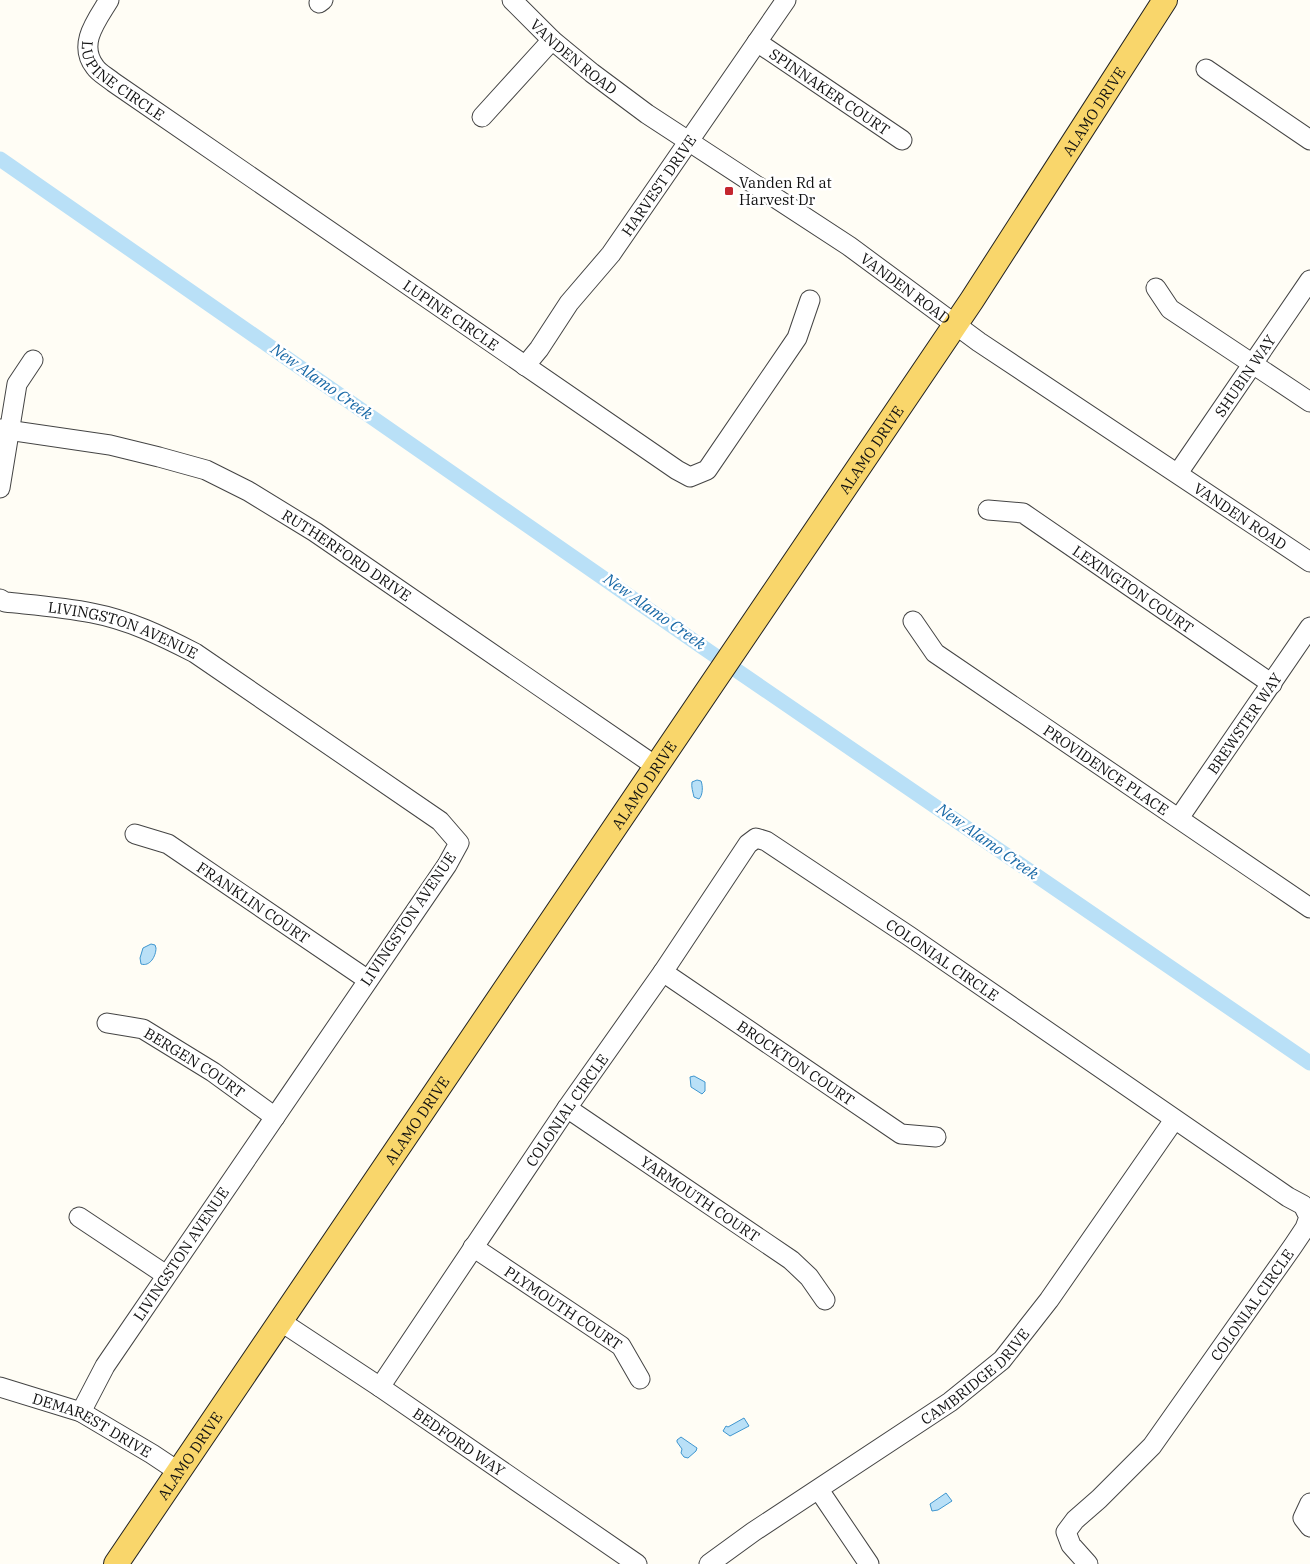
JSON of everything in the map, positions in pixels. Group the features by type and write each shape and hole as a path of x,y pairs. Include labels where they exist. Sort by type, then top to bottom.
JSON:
{"main road":[{"name":"ALAMO DRIVE","path":"116,1564 955,325 1165,0"}],"street":[{"name":"LUPINE CIRCLE","path":"109,0 92,28 86,46 95,68 677,470 690,476 707,470 797,338 810,300"},
{"name":"VANDEN ROAD","path":"512,0 552,40 600,79 689,142 849,246 955,325 1310,562"},
{"name":"HARVEST DRIVE","path":"526,366 569,303 611,254 786,0"},
{"path":"482,117 552,40"},
{"name":"SPINNAKER COURT","path":"758,42 902,140"},
{"path":"1206,69 1310,140"},
{"name":"SHUBIN WAY","path":"1178,473 1310,280"},
{"path":"1156,288 1170,308 1310,402"},
{"path":"0,488 4,430 17,384 33,360"},
{"name":"RUTHERFORD DRIVE","path":"4,430 110,445 160,457 206,470 248,491 315,532 657,767"},
{"name":"LEXINGTON COURT","path":"988,510 1023,513 1272,684"},
{"name":"LIVINGSTON AVENUE","path":"0,598 4,602 92,613 125,622 157,633 195,653 440,822 459,843 447,866 105,1366 81,1412"},
{"name":"PROVIDENCE PLACE","path":"913,621 935,653 1310,908"},
{"name":"BREWSTER WAY","path":"1179,818 1310,628"},
{"name":"FRANKLIN COURT","path":"135,834 168,844 368,980"},
{"name":"COLONIAL CIRCLE","path":"380,1387 567,1108 663,972 748,844 756,838 766,841 909,936 1174,1120 1288,1197 1303,1205 1309,1217 1305,1228 1293,1246 1152,1446 1075,1520 1066,1532 1071,1545 1088,1564"},
{"name":"BROCKTON COURT","path":"663,972 901,1134 936,1137"},
{"name":"BERGEN COURT","path":"107,1023 143,1029 213,1072 275,1117"},
{"name":"YARMOUTH COURT","path":"567,1108 791,1260 810,1277 825,1300"},
{"name":"CAMBRIDGE DRIVE","path":"709,1564 753,1532 950,1402 1002,1360 1050,1300 1174,1120"},
{"path":"79,1217 166,1275"},
{"name":"PLYMOUTH COURT","path":"473,1247 622,1346 640,1379"},
{"name":"BEDFORD WAY","path":"280,1321 380,1387 637,1564"},
{"name":"DEMAREST DRIVE","path":"0,1386 81,1412 179,1472"},
{"path":"819,1490 869,1564"},
{"path":"1310,1503 1303,1518 1310,1527"}],"water":[{"path":"701,781 702,785 702,793 699,799 694,797 692,788 692,782"},
{"path":"151,944 155,945 156,948 154,957 147,964 141,964 140,958 143,948"},
{"path":"694,1076 705,1082 705,1091 702,1094 691,1087 690,1077"},
{"path":"744,1418 749,1426 730,1436 723,1431 726,1426 728,1427"},
{"path":"681,1437 697,1448 688,1458 684,1457 681,1453 682,1449 677,1442"},
{"path":"946,1493 952,1501 938,1510 932,1511 930,1504"}],"waterway":[{"name":"New Alamo Creek","path":"0,159 701,646 1310,1063"}],"place":[{"name":"Vanden Rd at Harvest Dr","path":"729,191"}]}
